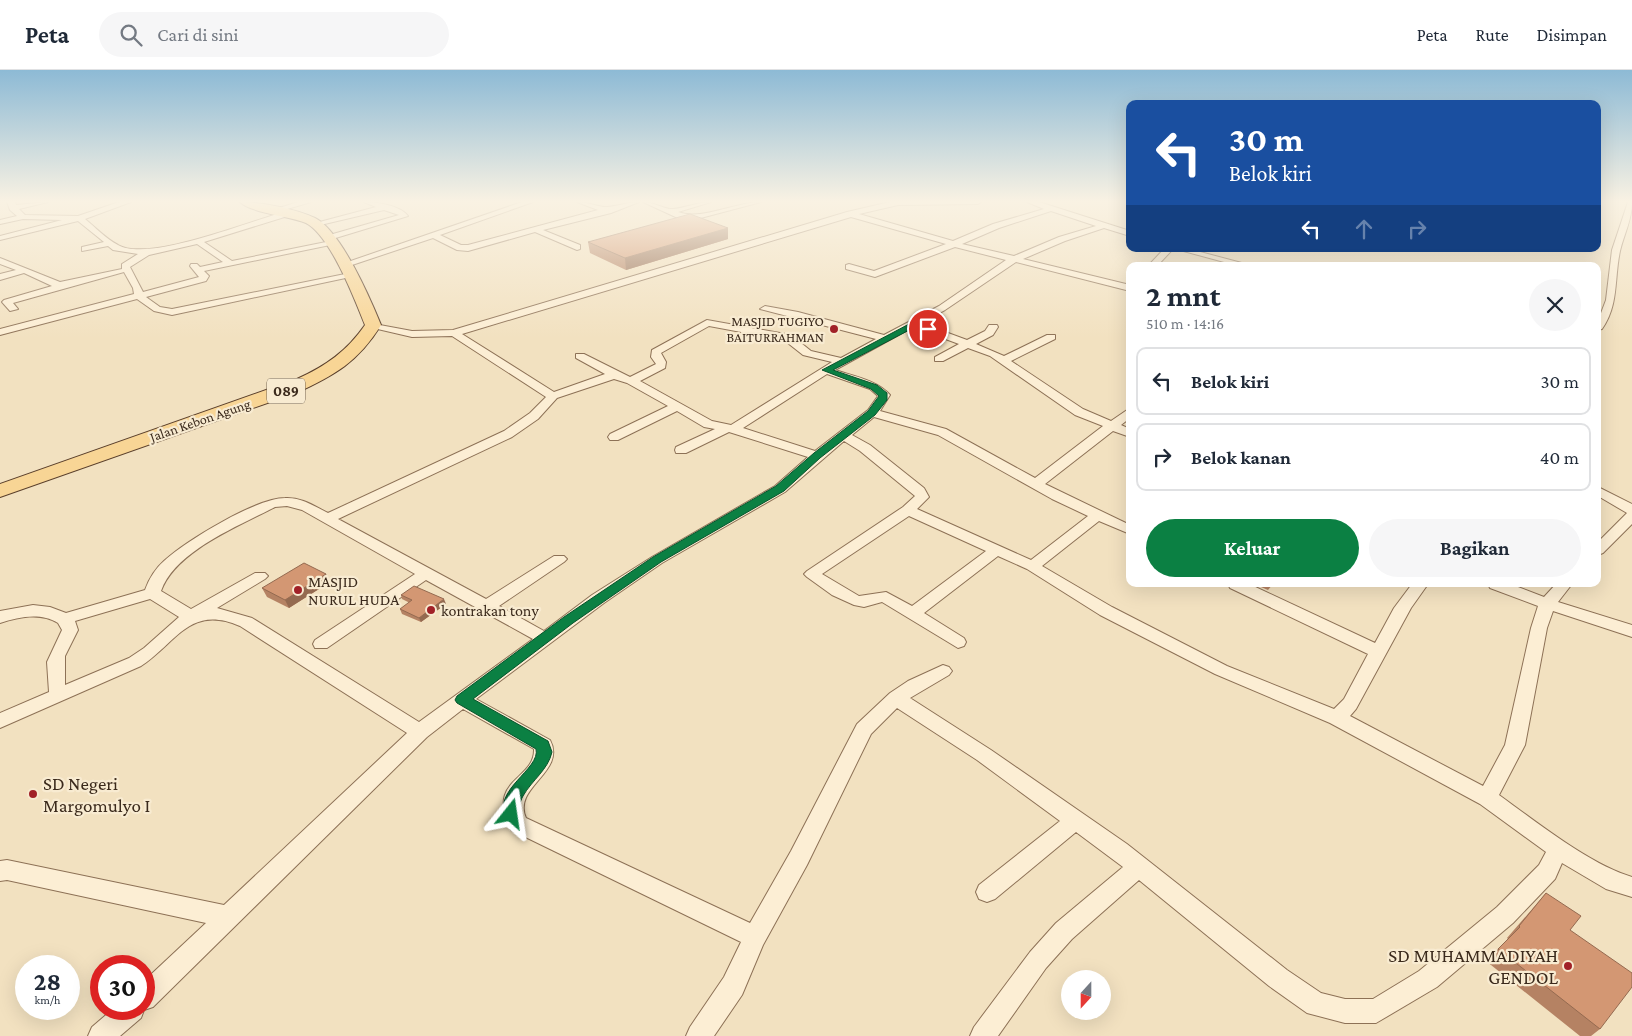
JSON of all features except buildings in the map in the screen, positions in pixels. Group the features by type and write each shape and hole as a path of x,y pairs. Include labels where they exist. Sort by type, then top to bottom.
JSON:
{"main road":[{"path":"334,247 348,270 373,325"},
{"name":"Jalan Kebon Agung","path":"0,491 299,385 341,364 354,353 373,325"}],"street":[{"path":"85,249 93,247"},
{"path":"115,247 119,250 146,253"},
{"path":"13,309 7,302 122,268 146,253 172,247"},
{"path":"206,247 230,264"},
{"path":"0,332 203,280 204,276 196,268 230,264 304,247"},
{"path":"119,250 116,258 138,288 140,296 157,309 172,312 348,270 404,247"},
{"path":"373,325 412,334 454,334 741,247"},
{"path":"849,268 875,274 946,247"},
{"path":"966,247 1126,287"},
{"path":"681,450 729,429 840,361 914,324 973,288 996,268 1046,247"},
{"path":"1601,323 1607,314 1614,279 1617,247"},
{"path":"1156,262 1166,252"},
{"path":"1192,252 1234,262"},
{"path":"0,261 61,285"},
{"path":"0,277 25,270"},
{"path":"765,309 798,315 884,338"},
{"path":"631,381 661,366 661,362 656,357 656,352 707,323 787,337 797,343 807,353 840,361"},
{"path":"914,324 994,354 1079,412 1126,432"},
{"path":"939,359 989,333 993,327"},
{"path":"454,334 553,396"},
{"path":"1004,360 1051,337"},
{"path":"994,354 1018,344"},
{"path":"580,356 614,375 631,381 708,424 817,456"},
{"path":"155,988 420,732 544,638 657,560 780,489 817,456 872,413 883,400 884,395 881,391 826,370"},
{"path":"327,519 508,434 534,416 553,396 614,375"},
{"path":"614,438 676,407"},
{"path":"872,413 942,432 1057,496 1126,528"},
{"path":"1036,484 1126,415"},
{"path":"843,435 864,448 920,491 922,497 908,510 812,574 856,601 864,602 884,596 958,642"},
{"path":"1601,493 1632,510"},
{"path":"152,593 153,586 163,570 183,553 271,504 284,500 296,501 425,574 544,638"},
{"path":"908,510 1032,566 1106,611 1221,670 1337,718 1487,798 1558,849 1614,882 1632,887"},
{"path":"1032,566 1098,515"},
{"path":"1601,547 1632,516"},
{"path":"914,614 996,550"},
{"path":"486,607 559,559"},
{"path":"318,642 381,598 389,596 425,574"},
{"path":"0,721 135,662 150,652 179,624 260,576"},
{"path":"1242,587 1378,652"},
{"path":"1337,718 1350,704 1395,625 1404,604 1418,587"},
{"path":"1504,587 1547,604 1632,631"},
{"path":"1487,798 1515,745 1539,628 1547,604 1561,587"},
{"path":"64,619 152,593 192,617 212,613 227,614 246,622 420,732"},
{"path":"0,617 19,611 51,613 64,619 70,630 67,640 59,652 54,668 58,695"},
{"path":"699,1036 733,986 754,937 799,858 864,729 896,698 914,686 943,672"},
{"path":"896,698 984,755 1076,820 1139,867 1241,951 1316,1004 1345,1011 1376,1010 1428,979 1505,915 1547,872 1558,849"},
{"path":"462,700 542,745 545,752 543,759 517,791 511,804 511,814 518,824 754,937"},
{"path":"987,892 1076,820"},
{"path":"983,1036 1038,960 1064,931 1139,867"},
{"path":"0,871 7,870 228,917"},
{"path":"101,1036 119,1020"}],"place":[{"name":"MASJID TUGIYO BAITURRAHMAN","path":"834,329"},
{"name":"MASJID NURUL HUDA","path":"298,590"},
{"name":"kontrakan tony","path":"431,610"},
{"name":"SD Negeri Margomulyo I","path":"33,794"},
{"name":"SD MUHAMMADIYAH GENDOL","path":"1568,966"}],"route":[{"path":"511,814 511,804 517,791 543,759 545,752 542,745 462,700 568,620 657,560 780,489 817,456 872,413 883,400 884,395 874,387 826,370 914,324 928,329"}]}
